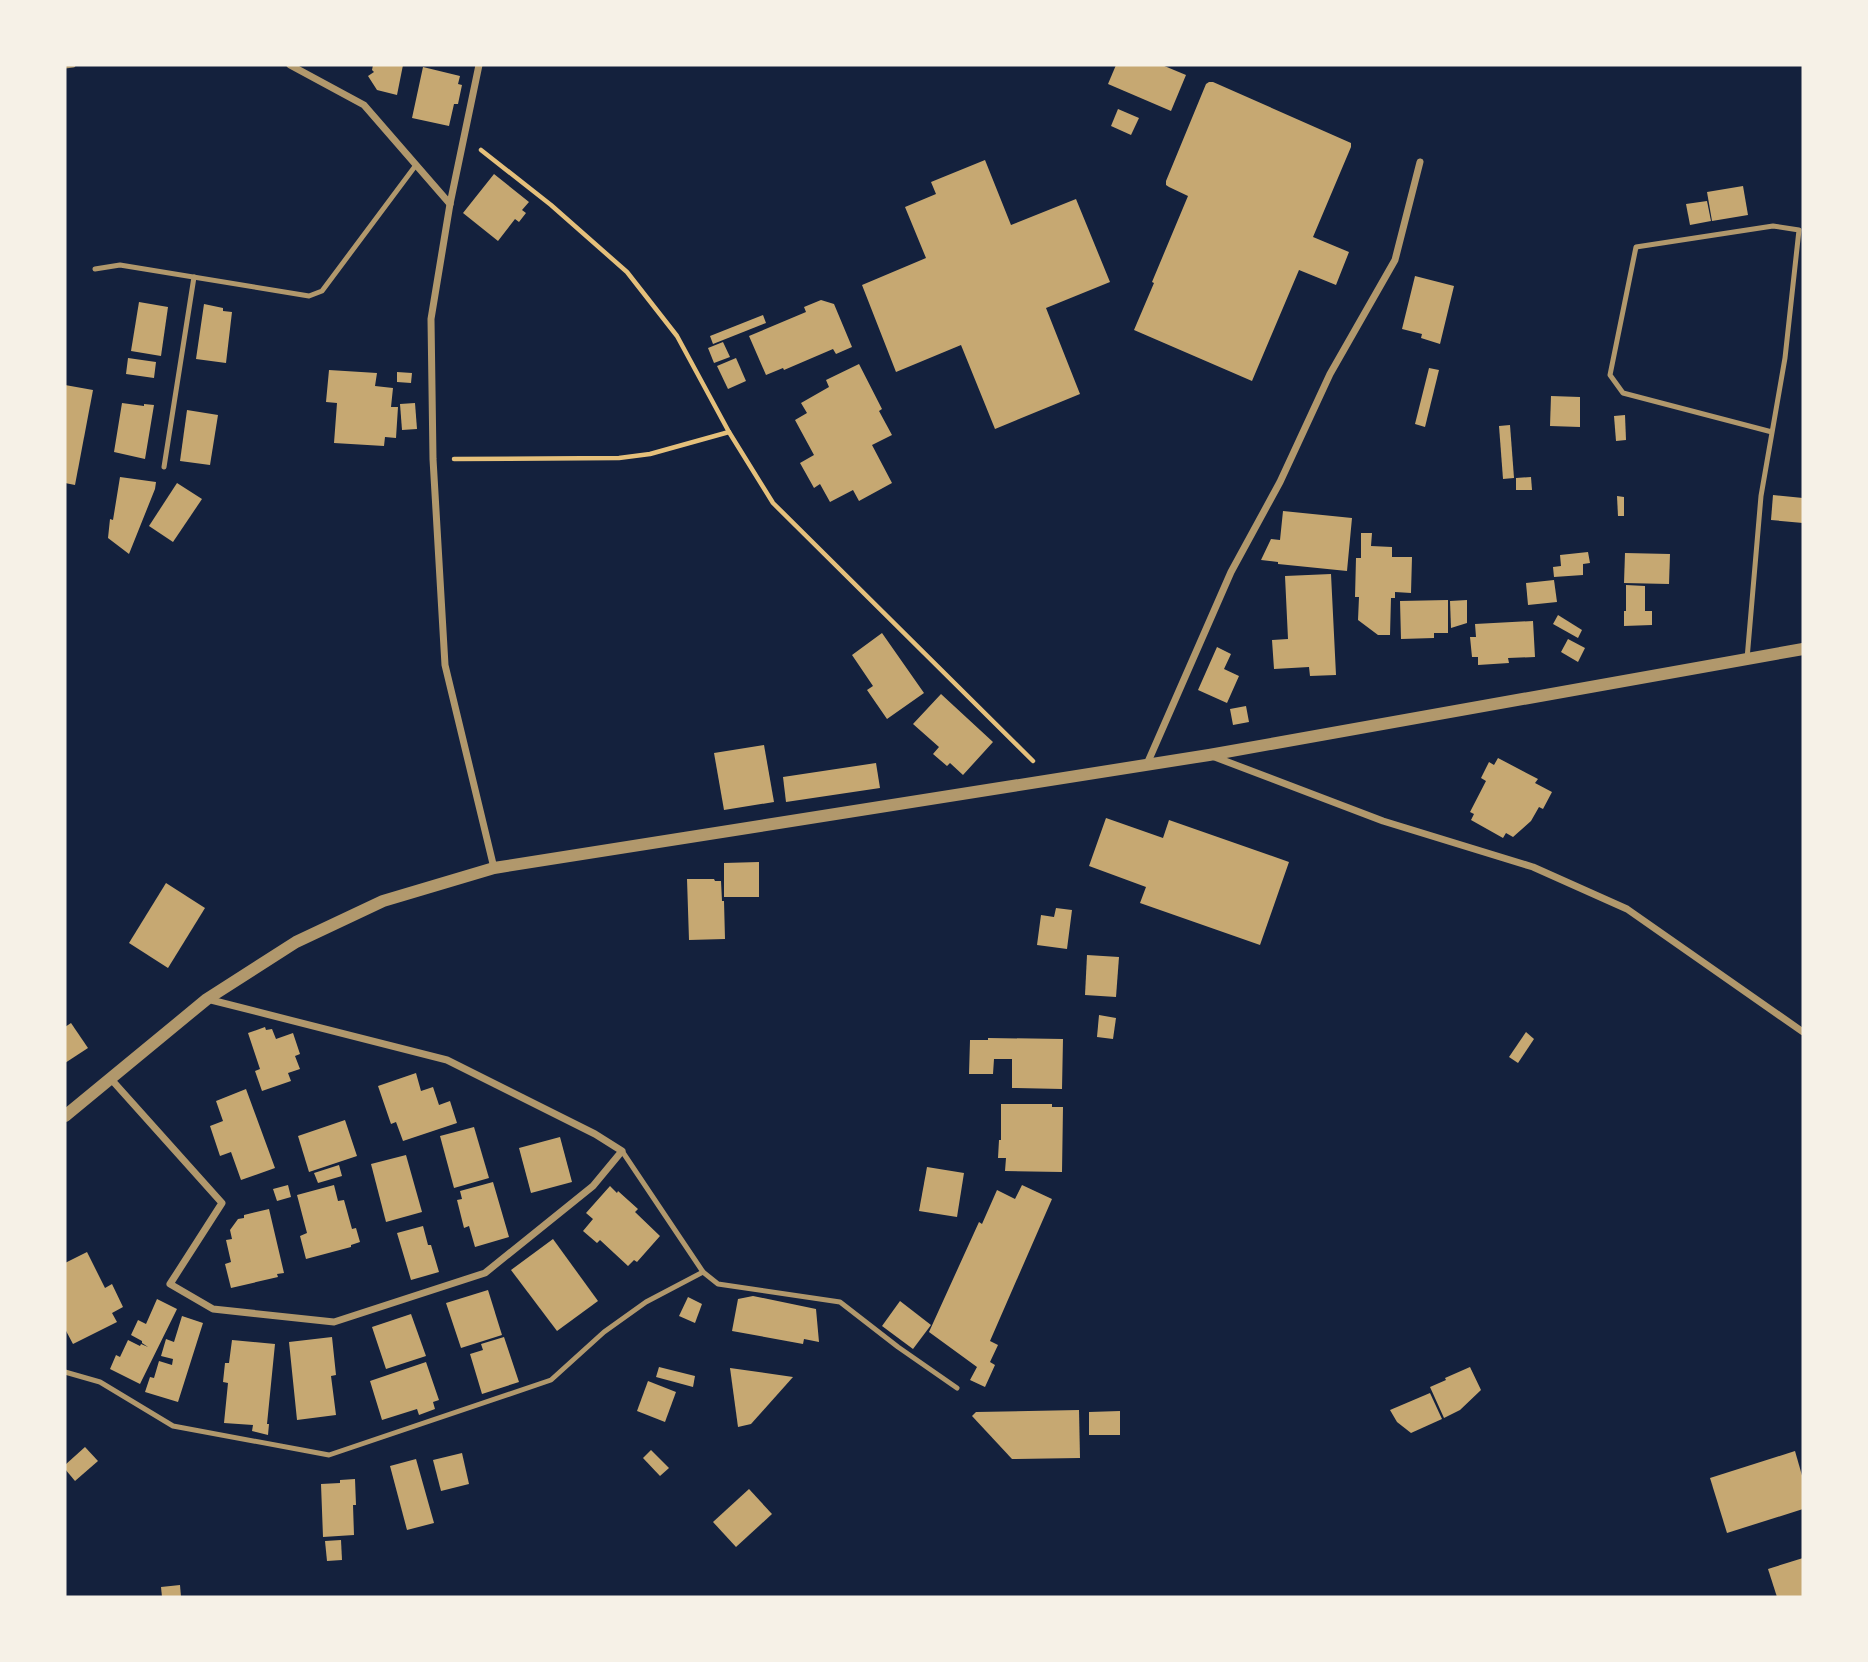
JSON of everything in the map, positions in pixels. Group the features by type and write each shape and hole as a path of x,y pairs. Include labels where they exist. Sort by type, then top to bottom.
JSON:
{"street":[{"path":"290,65 364,105 450,204"},
{"path":"479,65 450,204 431,319 433,459 445,665 494,868"},
{"path":"1147,765 1231,572 1280,482 1330,374 1395,260 1420,162"},
{"path":"65,1116 207,999 296,942 383,901 494,868 1209,755 1803,649"},
{"path":"1209,755 1383,821 1533,867 1627,909 1803,1032"},
{"path":"110,1078 222,1203 170,1284 213,1309 334,1322 485,1273 593,1186 622,1151 595,1134 447,1060 207,999"}],"lane":[{"path":"65,66 73,65"},
{"path":"95,269 120,265 309,296 322,290 416,165"},
{"path":"1747,659 1761,496 1785,358 1799,230 1773,226 1636,247 1610,375 1623,393 1772,432"},
{"path":"164,467 194,277"},
{"path":"622,1151 704,1272 718,1284 840,1301 898,1347 957,1388"},
{"path":"65,1372 100,1382 173,1426 329,1455 551,1380 604,1332 646,1302 704,1272"}],"path":[{"path":"463,137 551,205 627,272 677,336 729,432 773,503 1053,780"},
{"path":"433,459 619,458 650,454 729,432"}],"building":[{"path":"373,65 403,65 397,95 377,90 368,76 374,72"},
{"path":"1116,65 1162,65 1186,75 1171,111 1108,84"},
{"path":"423,67 460,76 458,84 462,85 458,104 454,104 449,126 412,118"},
{"path":"1209,82 1351,143 1313,237 1349,252 1336,285 1299,270 1252,381 1134,330 1188,196 1166,185 1166,181"},
{"path":"1118,109 1139,118 1131,135 1111,126"},
{"path":"985,160 1011,225 1076,199 1110,282 1046,308 1080,394 995,429 961,345 896,372 862,285 926,258 905,207 936,194 931,182"},
{"path":"494,174 529,202 522,210 526,213 519,222 515,219 498,241 463,213"},
{"path":"1743,186 1748,215 1712,221 1707,192"},
{"path":"1707,201 1711,221 1690,225 1686,204"},
{"path":"1415,276 1454,286 1440,344 1421,338 1422,334 1402,329"},
{"path":"821,300 834,304 852,347 836,354 833,349 766,375 749,336 806,312 804,307"},
{"path":"139,302 168,307 161,356 131,351"},
{"path":"204,304 232,312 226,363 196,359"},
{"path":"763,315 766,323 713,344 710,336"},
{"path":"723,342 730,357 714,363 708,348"},
{"path":"128,358 156,362 154,378 126,374"},
{"path":"736,358 746,381 728,389 717,366"},
{"path":"859,364 892,435 872,445 892,483 859,501 853,490 830,502 820,484 814,488 800,463 814,455 795,420 807,413 801,403 829,387 826,380"},
{"path":"1429,368 1439,370 1425,427 1415,424"},
{"path":"329,370 377,373 375,386 393,388 391,407 398,407 396,438 385,437 384,446 334,443 337,403 326,402"},
{"path":"397,372 412,373 411,383 397,382"},
{"path":"65,385 93,390 75,485 65,483"},
{"path":"1551,396 1580,397 1580,427 1550,426"},
{"path":"122,403 154,405 145,459 114,452"},
{"path":"415,403 417,429 402,430 400,404"},
{"path":"187,410 218,415 210,465 180,461"},
{"path":"1625,415 1626,440 1616,441 1614,416"},
{"path":"1510,425 1514,478 1503,479 1499,426"},
{"path":"120,477 156,482 129,554 108,538"},
{"path":"1531,477 1532,490 1516,490 1516,478"},
{"path":"177,483 202,499 173,542 149,526"},
{"path":"1773,495 1803,498 1803,523 1771,520"},
{"path":"1617,496 1624,497 1624,516 1618,516"},
{"path":"1283,511 1352,518 1347,571 1261,560 1271,539 1280,540"},
{"path":"1361,533 1372,533 1371,546 1392,547 1392,557 1412,557 1411,593 1395,592 1395,598 1391,598 1390,635 1378,635 1358,620 1359,597 1355,597 1356,558 1361,558"},
{"path":"1588,552 1590,563 1583,564 1583,575 1554,577 1553,567 1561,566 1560,555"},
{"path":"1625,553 1670,554 1669,584 1624,583"},
{"path":"1331,574 1336,675 1310,676 1309,667 1274,669 1272,640 1288,639 1285,576"},
{"path":"1554,580 1557,602 1528,605 1526,583"},
{"path":"1626,585 1645,586 1645,611 1652,611 1652,625 1624,626"},
{"path":"1448,600 1448,633 1434,633 1434,638 1401,639 1400,601"},
{"path":"1467,600 1467,623 1451,628 1450,601"},
{"path":"1558,615 1582,630 1578,638 1553,624"},
{"path":"1533,621 1535,657 1508,658 1509,663 1478,665 1478,657 1472,657 1470,637 1476,637 1475,624"},
{"path":"882,633 924,693 887,719 867,690 873,686 852,655"},
{"path":"1568,639 1585,648 1578,662 1561,652"},
{"path":"1217,647 1231,654 1224,669 1239,676 1227,703 1198,690"},
{"path":"941,694 993,742 963,775 950,763 947,766 933,754 939,747 913,724"},
{"path":"1246,706 1249,722 1233,725 1230,709"},
{"path":"764,745 774,802 724,810 714,753"},
{"path":"1498,758 1538,779 1535,783 1552,792 1543,809 1539,807 1531,821 1513,837 1506,833 1503,838 1471,820 1474,814 1470,812 1486,781 1481,778 1489,762 1494,765"},
{"path":"876,763 880,788 786,802 783,777"},
{"path":"1106,818 1163,838 1169,820 1289,862 1260,945 1140,903 1146,887 1089,866"},
{"path":"759,862 759,897 724,897 724,863"},
{"path":"687,879 721,881 725,939 689,940"},
{"path":"166,883 205,908 168,968 129,943"},
{"path":"1056,908 1072,910 1067,949 1037,945 1041,915 1054,917"},
{"path":"1087,955 1119,957 1116,997 1085,995"},
{"path":"1099,1015 1116,1018 1113,1039 1097,1037"},
{"path":"71,1023 88,1048 65,1063 65,1027"},
{"path":"265,1027 266,1030 272,1029 276,1039 293,1033 300,1054 295,1056 300,1069 288,1073 291,1081 262,1091 255,1071 260,1069 248,1033"},
{"path":"1526,1032 1534,1039 1518,1063 1509,1057"},
{"path":"1063,1039 1062,1089 1012,1088 1012,1059 994,1059 993,1074 969,1074 970,1040"},
{"path":"416,1073 421,1091 433,1087 439,1105 450,1101 457,1123 403,1141 396,1122 391,1124 378,1086"},
{"path":"246,1089 275,1168 241,1180 231,1152 220,1156 210,1126 223,1121 216,1101"},
{"path":"1001,1104 1052,1104 1052,1107 1063,1107 1062,1172 1005,1171 1006,1158 998,1158"},
{"path":"345,1120 357,1156 309,1172 298,1136"},
{"path":"474,1127 489,1178 454,1188 440,1136"},
{"path":"560,1137 572,1182 531,1193 519,1148"},
{"path":"406,1155 422,1212 386,1222 371,1164"},
{"path":"339,1165 342,1176 318,1183 314,1173"},
{"path":"927,1167 964,1173 957,1217 919,1211"},
{"path":"493,1182 509,1237 475,1247 469,1226 464,1228 457,1200 462,1199 460,1191"},
{"path":"288,1185 291,1197 277,1201 273,1189"},
{"path":"334,1185 338,1201 344,1200 352,1229 356,1228 360,1242 306,1259 300,1236 307,1233 297,1195"},
{"path":"1022,1185 1052,1199 990,1341 998,1345 990,1362 995,1365 985,1387 970,1380 977,1367 929,1332 979,1222 982,1224 997,1190 1015,1199"},
{"path":"610,1186 638,1209 635,1212 660,1236 637,1262 634,1260 628,1266 600,1240 597,1243 583,1231 593,1219 586,1213"},
{"path":"269,1209 284,1273 277,1274 278,1277 231,1288 225,1264 231,1262 226,1240 232,1239 230,1230 244,1215"},
{"path":"423,1226 439,1272 411,1280 397,1233"},
{"path":"553,1239 598,1301 557,1331 511,1270"},
{"path":"87,1252 105,1288 112,1284 123,1307 112,1313 117,1322 73,1344 65,1329 65,1263"},
{"path":"488,1290 502,1335 461,1348 446,1303"},
{"path":"753,1296 816,1309 819,1342 804,1339 803,1344 732,1331 738,1299"},
{"path":"688,1297 702,1304 695,1323 679,1316"},
{"path":"157,1299 177,1309 140,1384 110,1369 116,1355 120,1357 128,1340 148,1347 131,1335 138,1320 146,1324"},
{"path":"900,1301 931,1325 913,1349 882,1326"},
{"path":"411,1314 426,1356 386,1369 372,1327"},
{"path":"182,1316 203,1323 178,1402 145,1392 150,1377 154,1378 159,1361 172,1365 173,1359 161,1356 166,1339 174,1342"},
{"path":"332,1337 336,1375 331,1376 336,1415 297,1420 289,1342"},
{"path":"504,1337 519,1382 482,1394 470,1354 483,1350 481,1344"},
{"path":"232,1340 275,1344 268,1435 252,1431 253,1425 224,1423 228,1383 223,1382"},
{"path":"426,1362 439,1400 433,1402 435,1409 419,1415 417,1409 382,1420 370,1381"},
{"path":"659,1367 695,1376 693,1387 656,1377"},
{"path":"1470,1367 1481,1390 1460,1410 1444,1418 1430,1387"},
{"path":"730,1368 793,1377 751,1424 738,1427"},
{"path":"648,1381 676,1392 665,1422 637,1411"},
{"path":"1430,1393 1442,1419 1411,1433 1397,1422 1390,1410"},
{"path":"1079,1410 1080,1458 1012,1459 972,1416 976,1412"},
{"path":"1120,1411 1120,1435 1089,1435 1089,1412"},
{"path":"85,1447 98,1461 75,1481 65,1469 65,1465"},
{"path":"651,1450 669,1468 660,1476 643,1458"},
{"path":"1795,1451 1803,1479 1803,1509 1727,1533 1710,1478"},
{"path":"462,1453 469,1484 441,1491 433,1460"},
{"path":"416,1459 434,1523 407,1530 390,1466"},
{"path":"355,1479 354,1535 323,1537 321,1484"},
{"path":"749,1489 772,1514 736,1547 713,1522"},
{"path":"341,1540 342,1560 327,1561 325,1541"},
{"path":"1803,1558 1803,1597 1777,1597 1768,1569"},
{"path":"180,1585 181,1597 162,1597 161,1587"}]}
